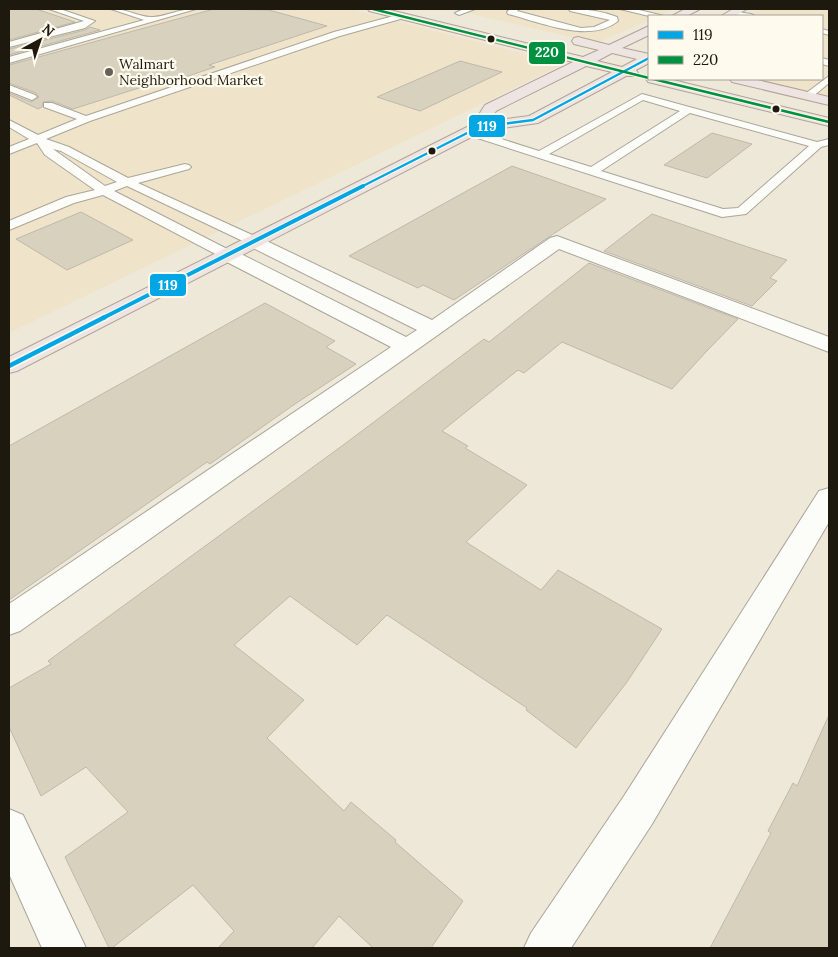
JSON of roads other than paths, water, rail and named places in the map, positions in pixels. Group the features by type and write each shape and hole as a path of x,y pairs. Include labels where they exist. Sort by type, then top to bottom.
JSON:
{"main road":[{"path":"373,9 648,77"},
{"path":"680,15 694,9"},
{"path":"454,12 475,13"},
{"path":"474,129 490,108 648,30"},
{"path":"535,31 648,58"},
{"path":"9,366 474,129 533,120 648,59"},
{"path":"659,80 829,122"},
{"path":"741,80 829,101"}],"street":[{"path":"254,241 433,330"},
{"path":"9,620 433,330 557,242 829,345"},
{"path":"228,256 407,346"},
{"path":"546,948 638,810 829,498"},
{"path":"9,828 64,948"}],"lane":[{"path":"9,45 82,26 91,21 53,9"},
{"path":"115,9 152,20"},
{"path":"9,60 192,9"},
{"path":"516,9 511,12 582,30 595,29 614,21 614,19 609,17 573,9"},
{"path":"624,9 655,15"},
{"path":"9,150 42,141 86,120 337,34 400,16"},
{"path":"808,96 827,81"},
{"path":"9,88 32,97"},
{"path":"540,154 642,97 823,143"},
{"path":"48,105 86,120"},
{"path":"628,105 645,110"},
{"path":"593,172 607,157 647,132 688,110"},
{"path":"616,112 634,117"},
{"path":"603,119 621,125"},
{"path":"9,123 42,141 65,149 127,182 254,241"},
{"path":"591,126 609,132"},
{"path":"474,129 593,172 722,213 742,211 823,143"},
{"path":"579,133 596,138"},
{"path":"42,141 49,153 104,191 228,256"},
{"path":"560,143 574,147"},
{"path":"9,226 70,200 104,191 127,182 185,167"}],"place":[{"name":"Walmart Neighborhood Market","path":"109,72"}]}
